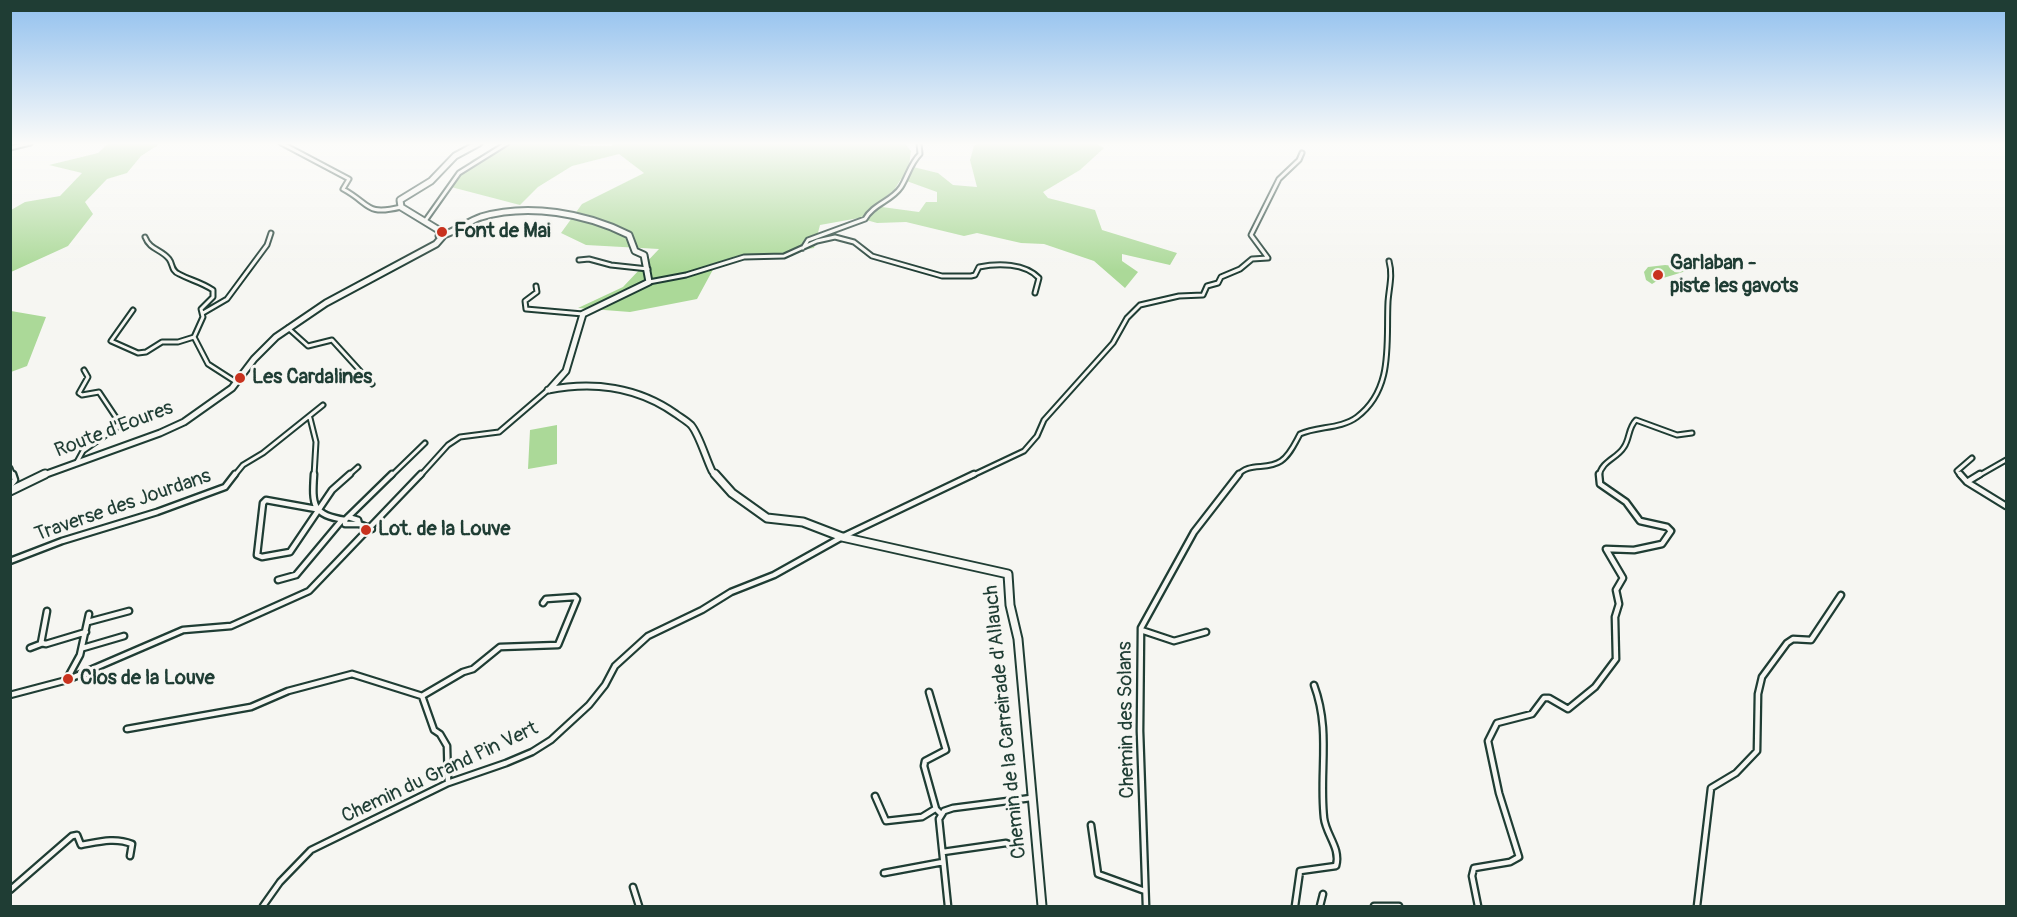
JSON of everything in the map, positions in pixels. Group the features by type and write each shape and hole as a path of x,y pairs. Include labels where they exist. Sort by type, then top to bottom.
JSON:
{"street":[{"path":"345,186 343,189 355,195 366,208 379,212 401,207 434,227 441,236 461,230 478,218 494,214 543,210 602,222 629,235 635,251 644,255 649,282"},
{"path":"401,207 400,200 403,197 425,186"},
{"path":"425,221 450,186"},
{"path":"803,249 808,240 865,219 870,210 893,195 901,186"},
{"name":"Chemin du Grand Pin Vert","path":"263,906 280,882 311,850 448,783 506,763 532,752 550,740 589,705 605,685 615,666 648,636 702,610 731,591 774,575 842,537 1024,452 1037,436 1044,420 1113,343 1127,318 1140,305 1179,296 1199,297 1203,295 1207,286 1218,283 1221,277 1240,269 1252,259 1268,258 1251,235 1276,186"},
{"path":"203,313 227,299 267,245 271,233"},
{"name":"Route d'Eoures","path":"10,491 30,480 170,429 213,403 237,382 268,343 288,328 326,303 427,248 441,236"},
{"path":"133,310 111,341 138,353 146,352 162,342 172,343 194,337 199,329 203,313 201,309 213,297 213,290 198,280 178,274 173,270 169,259 148,245 145,237"},
{"path":"536,286 537,292 525,300 526,309 583,314 649,282 686,275 744,257 773,258 797,252 817,241 835,237 854,243 872,256 942,276 971,276 975,275 979,267 997,265 1029,271 1037,274 1039,278 1035,293"},
{"path":"579,260 589,259 611,265 648,269"},
{"name":"Chemin des Solans","path":"1146,906 1138,655 1141,630 1194,532 1242,470 1248,465 1278,463 1284,459 1300,434 1355,419 1379,395 1388,366 1388,300 1393,280 1389,261"},
{"path":"10,695 67,680 177,632 195,627 231,626 297,597 319,581 448,445 460,437 499,432 548,390 566,371 583,314"},
{"path":"288,328 308,346 332,340 372,384"},
{"path":"194,337 208,364 237,382"},
{"path":"77,462 82,451 120,426 99,392 82,395 79,393 88,377 84,370"},
{"name":"Chemin de la Carreirade d'Allauch","path":"548,390 573,385 603,387 642,394 663,405 691,424 712,471 732,493 766,518 802,522 842,537 1008,574 1010,605 1018,639 1042,906"},
{"name":"Traverse des Jourdans","path":"10,561 62,541 157,512 225,487 243,465 263,453 323,405"},
{"path":"310,418 315,425 318,453 312,497 317,510"},
{"path":"1478,906 1472,876 1474,868 1481,864 1514,861 1519,856 1502,804 1488,748 1489,735 1497,723 1532,714 1544,698 1549,698 1564,709 1568,709 1594,690 1613,665 1617,647 1613,614 1619,604 1616,590 1623,578 1606,549 1632,551 1656,546 1662,544 1671,531 1667,527 1640,521 1630,506 1600,484 1599,478 1605,462 1623,450 1631,423 1636,420 1646,421 1675,436 1692,433"},
{"path":"278,580 288,579 296,574 345,520 426,442"},
{"path":"1972,458 1957,471 1967,482 2007,506"},
{"path":"1967,482 2007,460"},
{"path":"358,467 333,489 317,510 291,552 262,558 257,555 263,502 266,500 317,510 370,528"},
{"path":"10,468 15,481 10,486"},
{"path":"1698,906 1711,788 1736,773 1757,752 1758,694 1762,677 1787,643 1793,639 1811,640 1841,596"},
{"path":"422,696 463,672 473,669 500,646 558,645 577,599 551,597 543,603"},
{"path":"88,622 129,610"},
{"path":"43,643 40,641 47,611"},
{"path":"67,680 77,666 89,614"},
{"path":"1141,630 1174,641 1206,632"},
{"path":"30,648 86,632"},
{"path":"83,648 124,636"},
{"path":"127,729 251,707 288,691 352,674 422,696 434,730 443,734 448,741 448,783"},
{"path":"1295,906 1300,871 1336,866 1338,861 1336,848 1325,830 1323,705 1314,685"},
{"path":"929,692 946,750 925,761 936,809 941,814"},
{"path":"875,796 886,821 922,817 936,809"},
{"path":"948,906 939,819 941,814 953,808 1031,798"},
{"path":"1091,825 1098,874 1145,891"},
{"path":"10,890 72,836 77,836 81,844 109,840 126,841 132,844 130,856"},
{"path":"942,852 1006,843 1011,845"},
{"path":"884,873 944,862"},
{"path":"633,887 639,906"},
{"path":"1320,906 1323,894"},
{"path":"1374,906 1399,906"}],"green space":[{"path":"70,186 101,186 85,202 93,214 68,246 11,272 11,210 25,202 60,196"},
{"path":"452,186 540,186 520,205"},
{"path":"618,186 897,186 869,210 882,207 919,212 926,202 937,202 937,192 920,186 1053,186 1043,192 1048,198 1095,210 1102,230 1177,253 1170,265 1122,254 1122,261 1138,272 1125,288 1094,261 1044,244 1021,243 977,233 964,236 906,222 877,223 859,218 820,225 814,248 716,264 697,299 630,312 578,308 623,287 659,249 586,245 561,233 582,204"},
{"name":"Garlaban - piste les gavots","path":"1665,265 1696,268 1660,279 1652,284 1646,280 1644,272 1648,267"},
{"path":"11,311 46,317 27,366 11,372"},
{"path":"557,425 557,464 528,469 530,430"}],"place":[{"name":"Font de Mai","path":"442,232"},
{"name":"Garlaban - piste les gavots","path":"1658,275"},
{"name":"Les Cardalines","path":"240,378"},
{"name":"Lot. de la Louve","path":"366,530"},
{"name":"Clos de la Louve","path":"68,679"}]}
